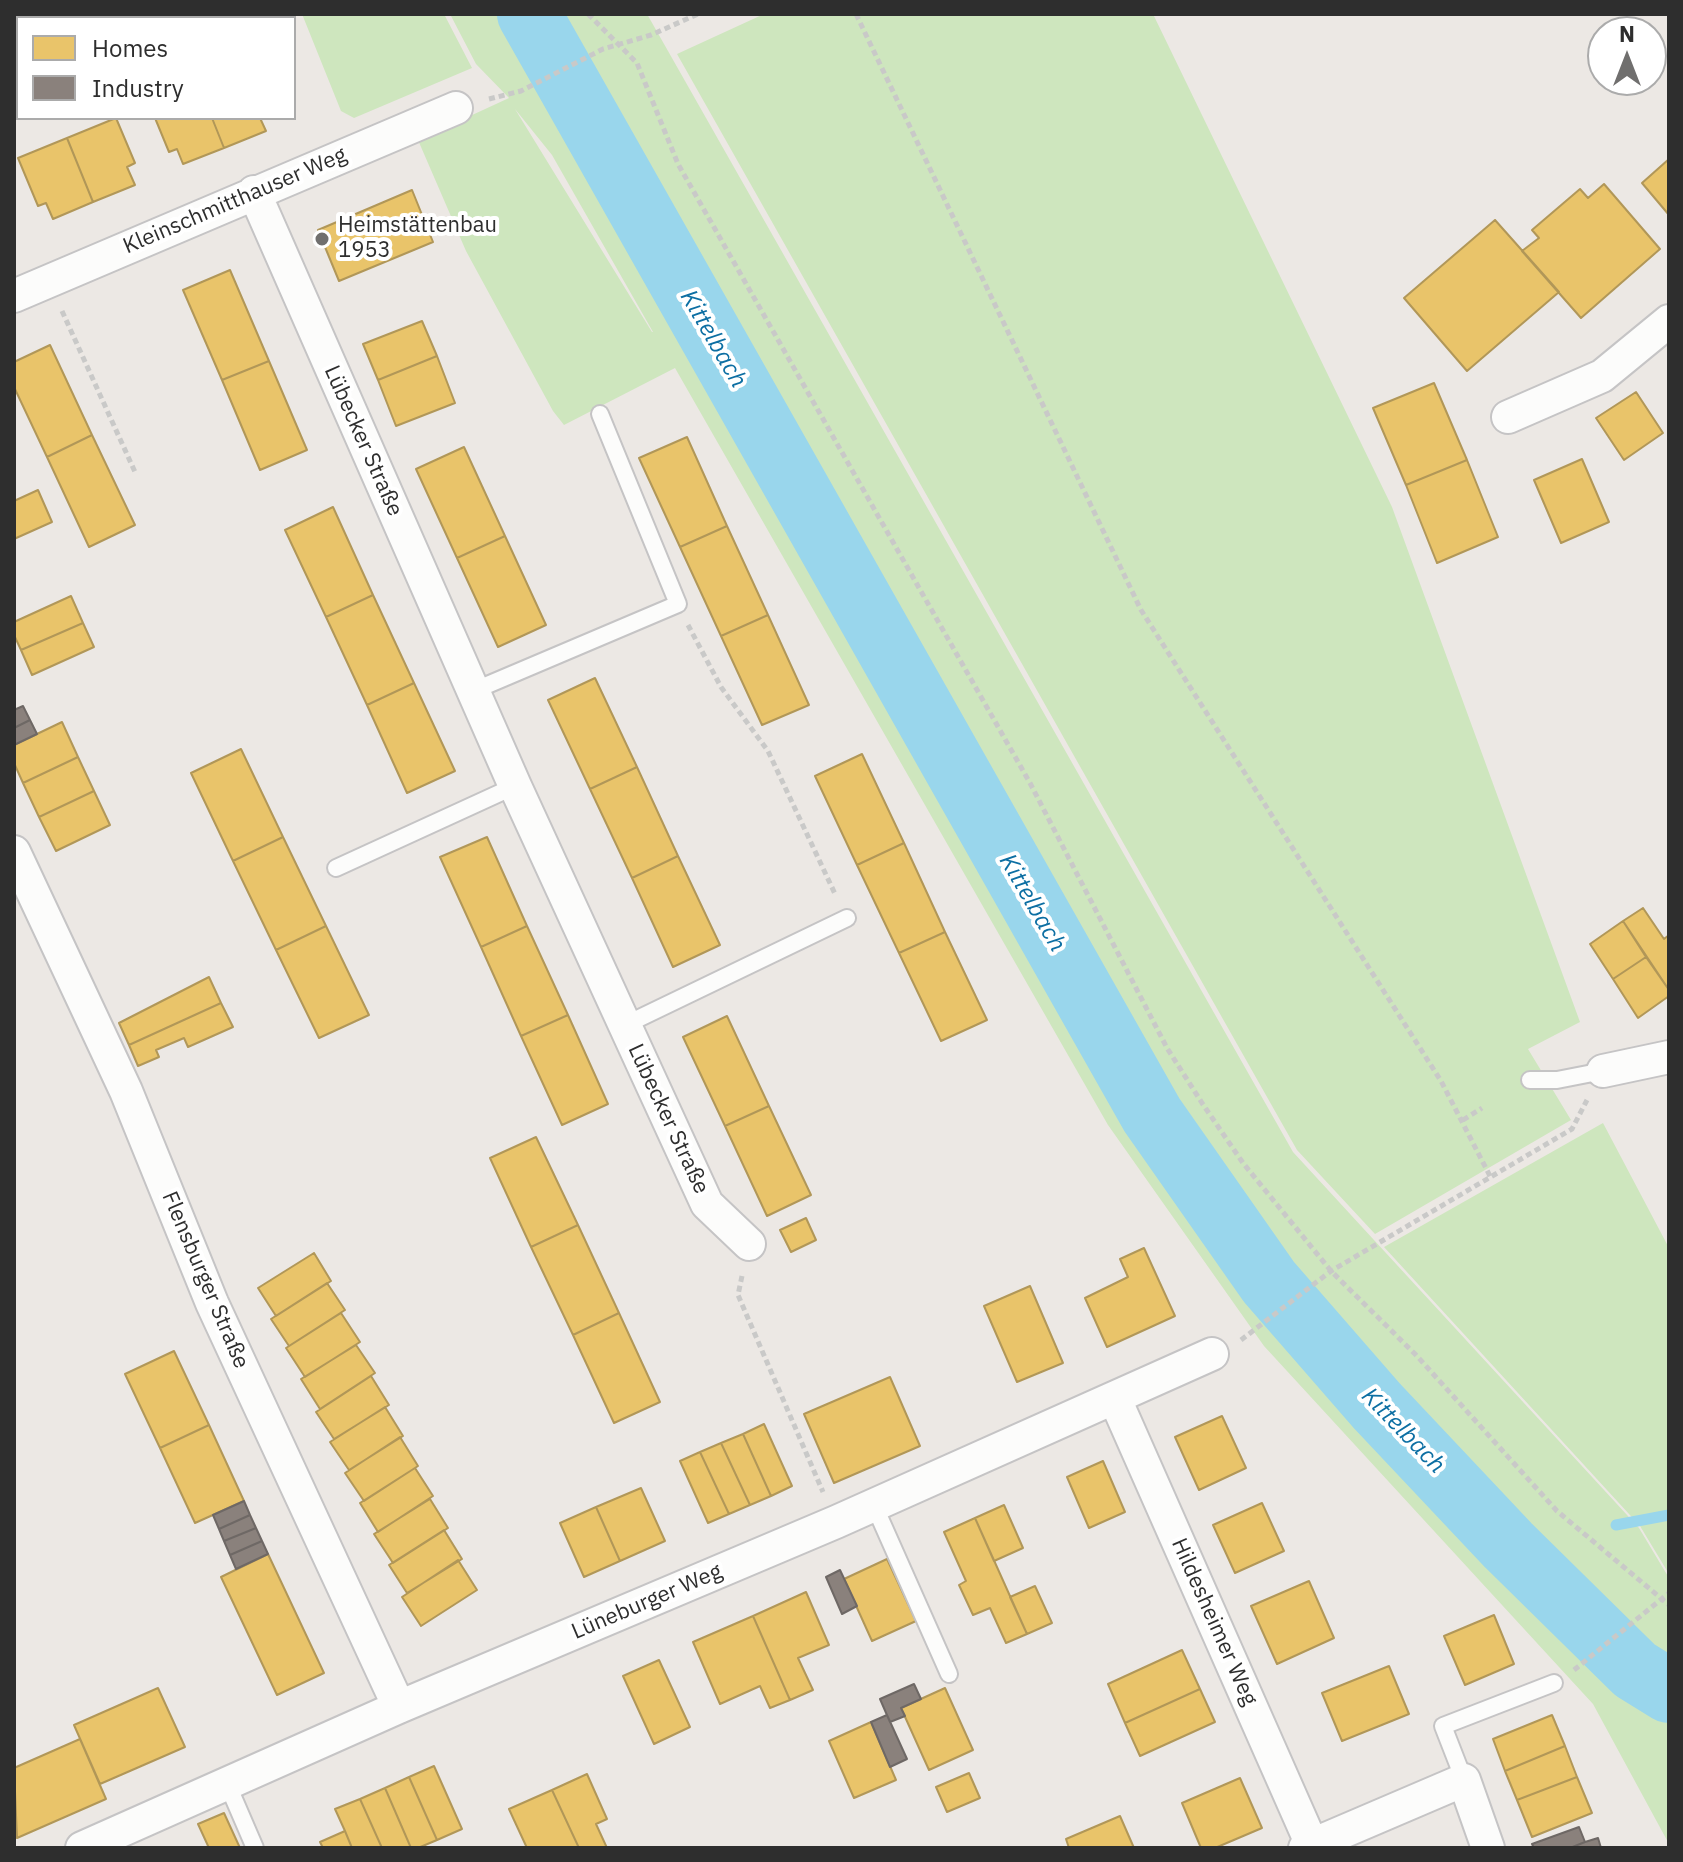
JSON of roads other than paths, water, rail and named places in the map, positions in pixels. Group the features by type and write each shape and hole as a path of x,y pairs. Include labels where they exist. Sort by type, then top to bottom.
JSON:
{"street":[{"name":"Kleinschmitthauser Weg","path":"14,296 456,108"},
{"name":"Lübecker Straße","path":"254,192 515,786 707,1204 749,1244"},
{"path":"1508,417 1602,376 1669,321"},
{"name":"Flensburger Straße","path":"14,852 126,1091 212,1303 399,1707"},
{"path":"1603,1071 1669,1057"},
{"name":"Lüneburger Weg","path":"82,1848 399,1707 836,1522 1212,1354"},
{"name":"Hildesheimer Weg","path":"1115,1399 1309,1847"},
{"path":"1309,1847 1464,1780 1488,1848"}],"lane":[{"path":"473,691 678,604 600,414"},
{"path":"336,868 515,786"},
{"name":"Lübecker Straße","path":"625,1025 847,918"},
{"path":"1530,1080 1557,1080 1603,1071"},
{"path":"874,1505 949,1674"},
{"path":"1464,1780 1443,1726 1554,1683"},
{"path":"227,1783 255,1848"}],"waterway":[{"name":"Kittelbach","path":"529,14 1152,1115 1269,1282 1377,1406 1508,1545 1635,1670 1669,1691"},
{"path":"1616,1525 1669,1515"},
{"path":"1508,1545 1536,1538"}],"place":[{"name":"Heimstättenbau 1953","path":"322,239"}]}
